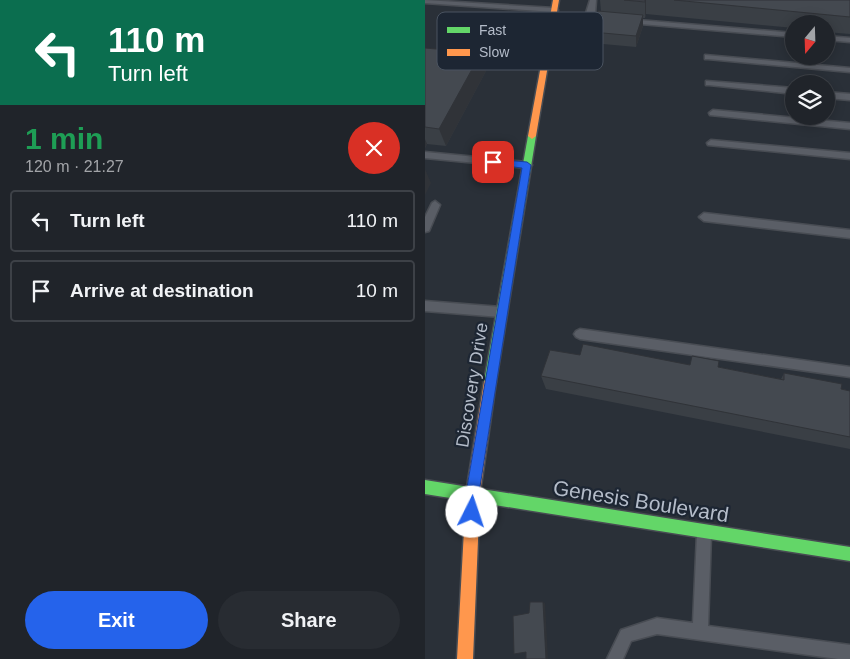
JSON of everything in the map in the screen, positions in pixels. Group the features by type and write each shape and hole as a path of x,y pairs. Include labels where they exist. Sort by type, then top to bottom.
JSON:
{"street":[{"name":"Discovery Drive","path":"465,659 473,493 501,312 544,70"},
{"name":"Genesis Boulevard","path":"425,487 473,493 850,554"}],"lane":[{"path":"425,1 555,5"},
{"path":"603,18 785,34"},
{"path":"835,39 850,40"},
{"path":"708,57 850,70"},
{"path":"709,83 785,91"},
{"path":"835,96 850,97"},
{"path":"713,113 850,126"},
{"path":"711,143 850,156"},
{"path":"425,156 527,165"},
{"path":"425,228 435,204"},
{"path":"704,217 850,234"},
{"path":"425,306 501,312"},
{"path":"580,334 850,372"},
{"path":"700,632 704,531"},
{"path":"615,659 626,635 657,626 850,653"}],"building":[{"path":"624,0 645,0 645,2"},
{"path":"674,0 850,0 850,17"},
{"path":"598,11 643,15 636,36 603,33 603,12"},
{"path":"425,48 437,49 437,70 472,70 439,129 425,127"},
{"path":"583,344 690,365 692,356 719,361 718,367 784,380 784,373 842,384 841,389 850,391 850,437 541,376 550,350 580,355"},
{"path":"530,602 543,602 546,659 526,659 526,652 514,654 513,616 529,613"}],"traffic: fast":[{"path":"490,382 532,136"},
{"path":"425,487 850,554"}],"traffic: slow":[{"path":"554,12 556,0"},
{"path":"532,136 544,70"},
{"path":"465,659 473,493 490,382"}],"route":[{"path":"472,512 473,493 498,330 527,165 493,162"}]}
